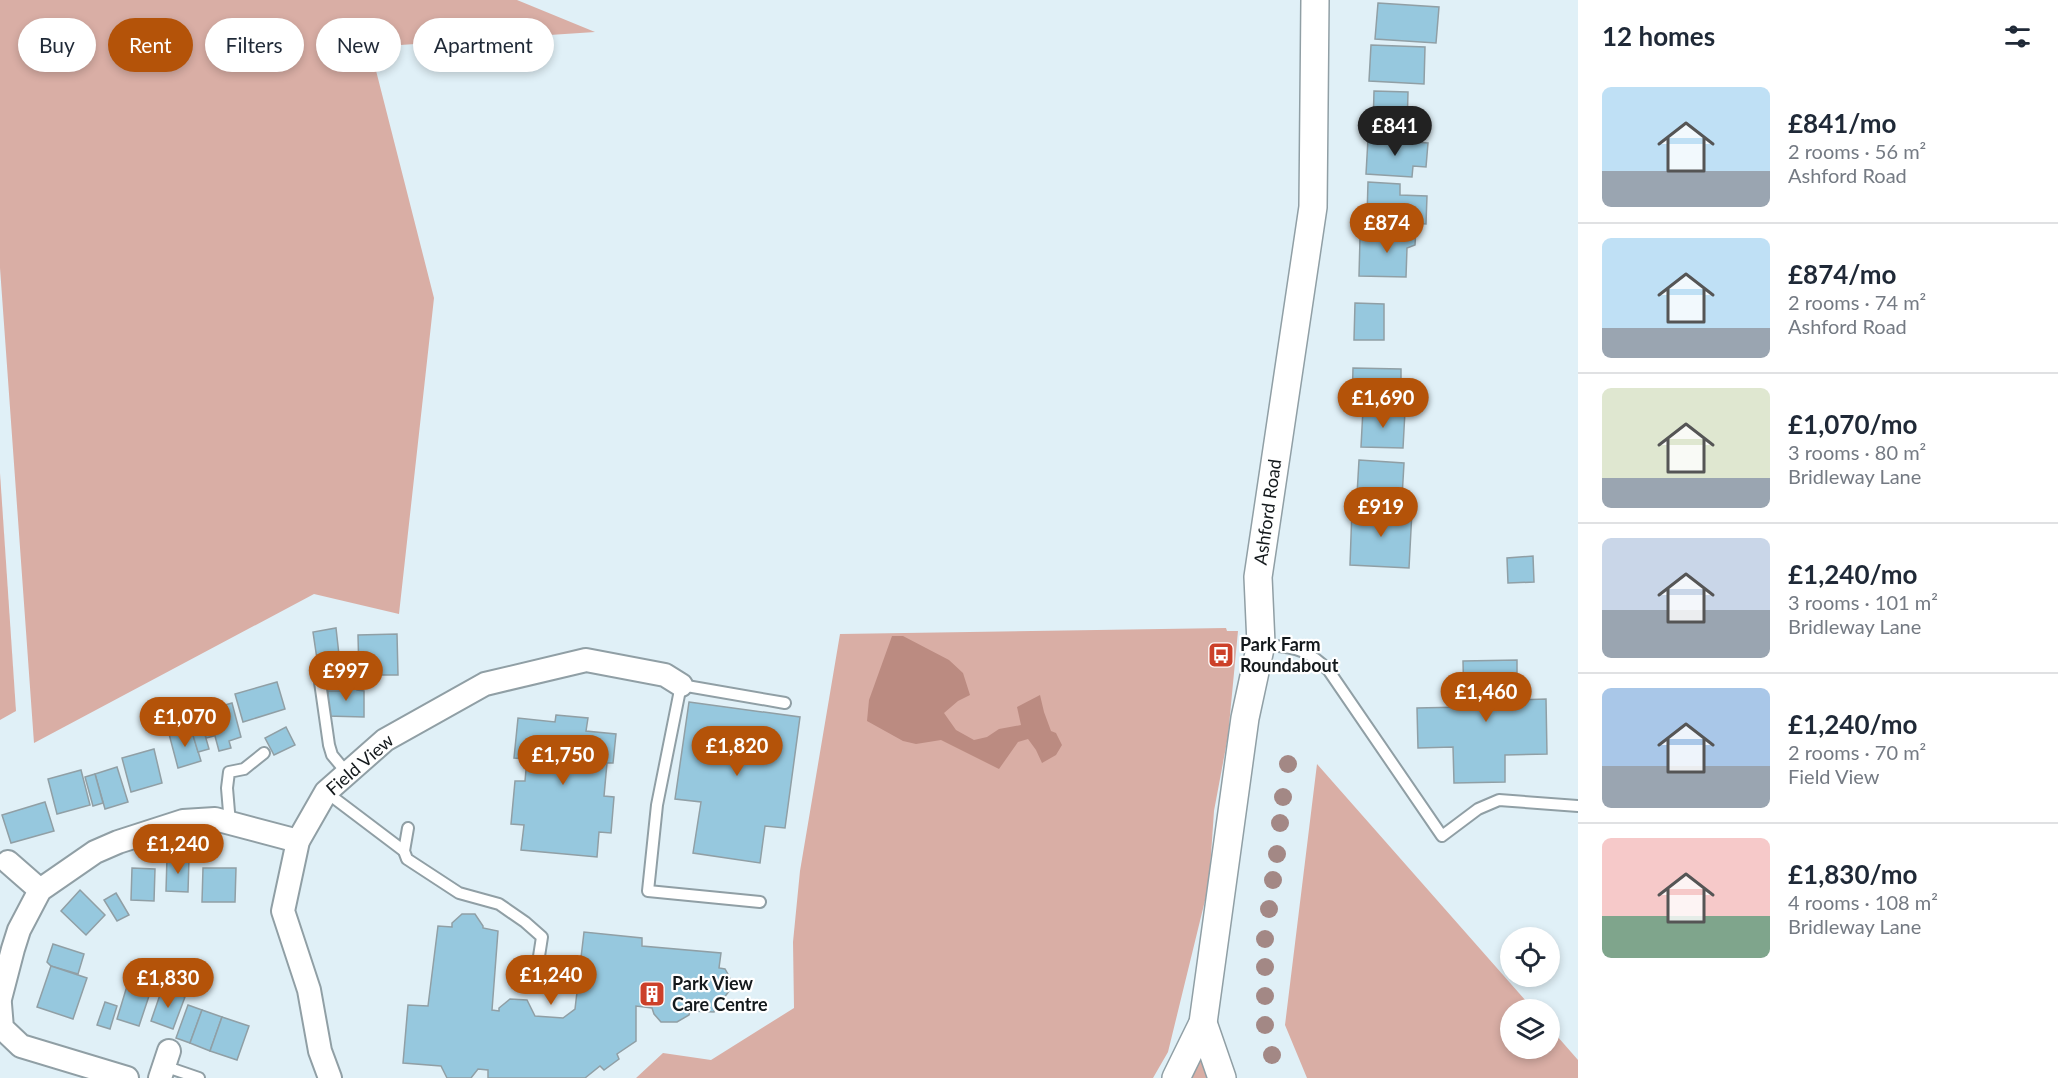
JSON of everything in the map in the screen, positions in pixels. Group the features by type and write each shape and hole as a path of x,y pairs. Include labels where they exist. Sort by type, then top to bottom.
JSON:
{"street":[{"name":"Ashford Road","path":"1176,1078 1203,1023 1245,718 1261,644 1258,577 1313,207 1316,0"},
{"name":"Field View","path":"321,1078 320,1052 309,990 283,911 298,841 326,792 385,740 485,684 586,660 665,675 681,685"},
{"path":"0,999 16,940 40,890 95,852 183,820 215,819 298,841"},
{"path":"4,860 40,890"},
{"path":"0,1004 1,1028 21,1046 127,1078"},
{"name":"Ashford Road","path":"1203,1023 1222,1078"},
{"name":"Field View","path":"320,1052 330,1078"}],"lane":[{"path":"1261,644 1305,651 1329,671 1442,836 1478,810 1499,800 1578,806"},
{"path":"318,668 329,745 332,755 346,773"},
{"path":"760,902 648,891 657,805 681,685 785,703"},
{"path":"230,824 227,788 229,772 244,769 264,753"},
{"path":"326,792 404,851"},
{"path":"408,828 404,851 407,859 459,893 499,904 542,937 535,982"},
{"path":"164,1065 199,1078"}],"shaded area":[{"path":"0,0 517,0 595,32 554,35 554,18 413,18 413,44 401,45 401,18 316,18 316,72 376,72 434,298 399,614 314,594 34,743 0,268"},
{"path":"0,473 16,711 0,720"},
{"path":"1226,628 1227,631 1238,631 1228,736 1214,811 1209,884 1168,1052 1153,1078 636,1078 663,1053 711,1060 794,1008 793,942 800,871 840,634"},
{"path":"892,636 903,636 949,660 963,673 970,695 958,701 944,713 956,730 974,740 987,737 999,729 1021,725 1017,707 1040,695 1051,731 1056,733 1062,745 1056,755 1042,763 1028,739 1018,742 999,769 941,740 916,744 903,741 867,721 869,700"},
{"path":"1317,764 1500,972 1500,987 1514,987 1524,999 1500,999 1500,1059 1560,1059 1560,1039 1578,1060 1578,1078 1307,1078 1285,1025"},
{"path":"1203,1045 1212,1078 1191,1078"}],"building":[{"path":"1378,3 1439,7 1436,43 1375,39"},
{"path":"1371,45 1425,47 1424,84 1369,81"},
{"path":"1374,91 1408,92 1407,129 1373,128"},
{"path":"1368,139 1428,143 1426,167 1413,166 1412,177 1366,174"},
{"path":"1368,182 1400,184 1400,195 1427,196 1426,224 1367,217"},
{"path":"1388,227 1416,228 1415,245 1407,248 1406,277 1359,276 1360,238 1388,239"},
{"path":"1355,303 1384,304 1384,340 1354,340"},
{"path":"1353,368 1401,369 1401,387 1394,387 1393,405 1352,405"},
{"path":"1363,409 1405,411 1403,448 1361,447"},
{"path":"1359,460 1404,463 1402,498 1357,495"},
{"path":"1352,509 1412,511 1409,568 1350,565"},
{"path":"1533,556 1534,582 1508,583 1507,558"},
{"path":"336,628 339,655 317,659 313,632"},
{"path":"397,634 398,675 359,675 358,635"},
{"path":"1517,660 1517,700 1546,699 1547,754 1505,755 1505,782 1454,783 1453,747 1418,748 1417,708 1464,707 1463,661"},
{"path":"344,680 355,680 357,690 364,691 364,717 327,716 328,691 344,691"},
{"path":"277,682 285,709 243,722 235,694"},
{"path":"689,702 800,717 785,828 765,826 760,863 693,853 701,802 675,799"},
{"path":"232,703 241,737 229,741 231,748 219,751 208,710"},
{"path":"208,710 214,736 206,738 198,712"},
{"path":"556,715 588,718 586,731 616,734 613,763 607,763 604,796 614,797 611,833 599,832 597,857 521,850 524,825 511,824 515,781 525,781 527,759 514,758 518,718 555,722"},
{"path":"286,727 295,745 274,755 265,738"},
{"path":"191,728 201,761 178,768 169,734"},
{"path":"203,728 209,749 198,752 192,732"},
{"path":"154,749 162,783 131,792 122,758"},
{"path":"117,767 128,802 105,809 95,774"},
{"path":"81,770 90,805 57,814 48,779"},
{"path":"95,774 103,803 93,806 85,777"},
{"path":"45,802 54,831 11,843 2,815"},
{"path":"167,857 189,858 188,892 166,891"},
{"path":"132,868 155,869 154,901 131,900"},
{"path":"203,868 236,868 235,902 202,902"},
{"path":"80,890 105,915 86,935 61,911"},
{"path":"116,893 129,915 117,921 104,900"},
{"name":"Park View Care Centre","path":"462,914 475,914 483,928 498,931 492,1010 499,1011 499,1008 510,999 527,1000 535,1016 563,1018 575,1009 584,932 642,938 642,946 721,953 719,968 725,969 730,978 730,990 723,999 717,999 714,1012 690,1011 689,1015 677,1022 661,1022 652,1008 636,1006 636,1041 617,1054 619,1059 604,1070 600,1066 585,1078 488,1078 488,1070 478,1069 471,1078 447,1078 441,1066 403,1063 408,1005 428,1006 438,926 452,927 452,923"},
{"path":"53,944 84,954 78,974 51,966 47,962"},
{"path":"51,966 87,978 73,1019 37,1007"},
{"path":"127,986 150,993 139,1026 117,1019"},
{"path":"162,989 185,997 173,1029 151,1021"},
{"path":"105,1002 117,1006 110,1029 97,1025"},
{"path":"188,1005 202,1010 190,1043 176,1038"},
{"path":"202,1010 222,1017 210,1051 190,1043"},
{"path":"222,1017 249,1026 237,1060 210,1051"}],"place":[{"name":"Park Farm Roundabout","path":"1221,655"},
{"name":"Park View Care Centre","path":"652,994"}]}
